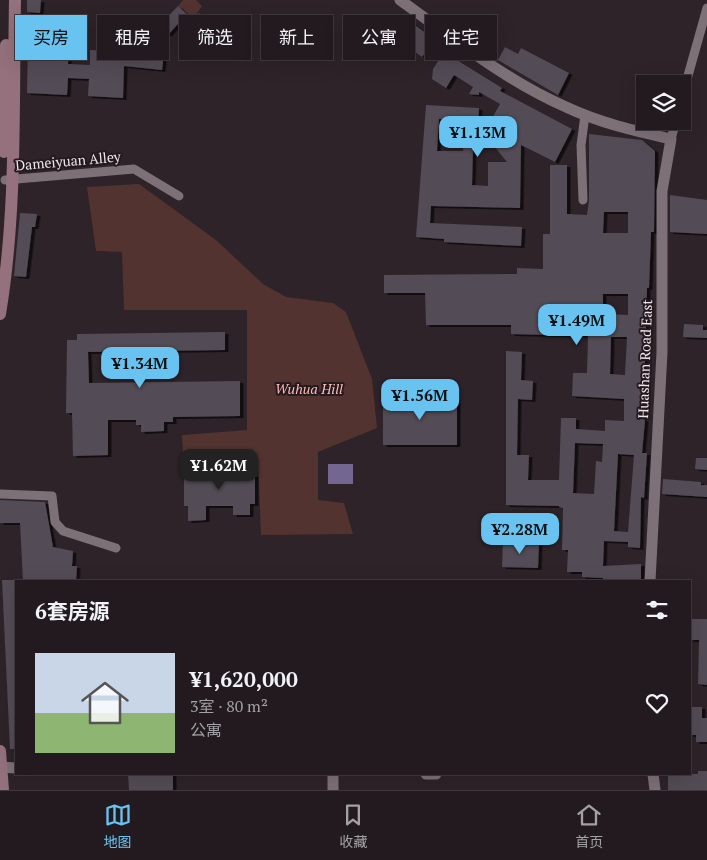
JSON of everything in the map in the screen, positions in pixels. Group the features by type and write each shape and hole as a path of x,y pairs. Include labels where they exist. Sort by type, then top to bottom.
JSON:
{"main road":[{"path":"0,245 9,179 3,106 8,0"},
{"path":"0,314 7,274 15,0"},
{"path":"0,750 3,790"}],"street":[{"path":"400,0 497,69 559,104 613,126 671,139 674,130"},
{"path":"688,75 707,8"},
{"path":"583,200 581,145 585,115"},
{"name":"Huashan Road East","path":"650,580 662,352 662,191 671,139"},
{"name":"Dameiyuan Alley","path":"9,179 134,169 179,196"},
{"path":"0,494 52,496 55,522 62,531 116,548"},
{"path":"1,767 15,768"},
{"path":"333,775 334,790"},
{"path":"653,775 655,790"}],"green space":[{"path":"183,0 196,0 202,6 196,15 188,15 178,6"},
{"name":"Wuhua Hill","path":"139,184 216,240 263,284 286,297 333,303 346,312 372,379 377,428 318,452 318,500 344,503 353,534 261,535 258,457 183,455 182,435 247,430 247,310 124,310 122,252 96,251 87,187"}],"shaded area":[{"path":"328,464 353,464 353,484 328,484"}],"building":[{"path":"27,0 41,0 40,13 27,12"},
{"path":"178,6 188,15 179,15 179,25 169,34 169,15"},
{"path":"415,25 425,33 425,53 422,57 415,52"},
{"path":"505,47 518,54 521,48 569,73 558,95 498,60"},
{"path":"90,50 97,50 97,60 163,60 162,70 124,66 123,98 88,96 89,79 68,78 67,95 27,93 28,60 68,60 68,64 90,65"},
{"path":"439,60 457,60 502,88 500,91 572,129 555,162 521,145 520,208 431,206 430,223 522,227 521,246 444,242 444,239 416,237 426,105 479,108 477,150 473,149 472,185 488,186 488,162 507,162 494,146 513,132 491,120 500,104 479,92 479,95 469,94 473,87 454,75 446,88 432,79 433,69","holes":["439,119 464,120 463,151 437,151"]},
{"path":"589,134 642,140 655,151 654,232 651,232 649,288 647,288 643,419 645,420 642,453 647,453 644,498 641,497 640,548 628,547 628,542 604,541 603,566 641,564 641,580 603,580 603,578 582,577 582,572 567,572 568,550 562,550 563,508 559,506 506,505 506,351 522,352 521,380 533,381 532,400 518,399 517,455 529,455 528,480 559,480 561,418 576,418 576,429 605,431 605,420 624,421 624,399 572,396 573,373 587,373 588,336 511,334 511,325 426,325 425,293 384,293 384,275 517,274 517,268 543,269 543,234 550,234 550,165 567,165 567,214 587,215 589,200","holes":["604,212 628,212 628,233 603,233","603,294 628,294 628,315 603,314","611,337 627,337 625,375 610,374","575,443 603,444 602,462 596,461 594,494 573,493","618,454 634,455 628,532 614,531"]},
{"path":"670,195 707,200 707,234 670,232"},
{"path":"20,213 37,214 35,227 32,227 26,277 14,276"},
{"path":"684,324 703,325 703,330 707,330 707,338 683,337"},
{"path":"225,332 225,350 88,352 89,383 240,381 240,416 173,417 173,422 164,422 164,431 141,432 141,425 136,425 136,420 108,420 108,455 73,456 72,413 66,413 67,340 77,340 77,334"},
{"path":"383,397 457,398 457,445 383,445"},
{"path":"696,458 707,458 707,470 695,469"},
{"path":"188,463 204,463 204,478 232,478 231,464 252,464 252,475 255,475 255,504 250,504 250,515 233,515 233,506 206,506 206,520 188,521 188,506 184,506 184,477 188,477"},
{"path":"663,479 701,482 701,485 707,485 707,497 662,494"},
{"path":"0,500 45,502 53,547 73,551 72,566 77,566 76,580 23,580 20,523 0,523"},
{"path":"503,541 539,542 538,568 502,567"},
{"path":"2,580 15,580 15,749 10,749"},
{"path":"691,619 707,619 707,685 698,684 699,640 691,640"},
{"path":"691,707 702,707 702,718 707,718 707,742 696,742 696,735 691,735"},
{"path":"698,771 707,771 707,790 668,790 668,775 698,774"},
{"path":"128,775 173,775 173,790 129,790"}]}
